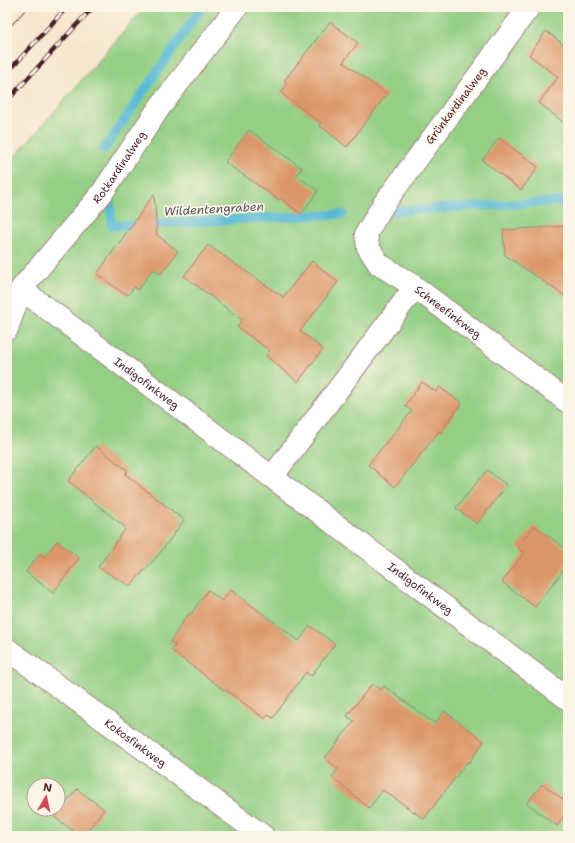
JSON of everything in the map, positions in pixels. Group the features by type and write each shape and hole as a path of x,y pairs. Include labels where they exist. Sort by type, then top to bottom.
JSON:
{"lane":[{"name":"Rotkardinalweg","path":"7,329 21,289 102,193 159,108 237,7"},
{"name":"Grünkardinalweg","path":"383,205 530,7"},
{"name":"Schneefinkweg","path":"383,205 366,234 368,247 379,264 415,287 568,402"},
{"path":"272,477 415,287"},
{"name":"Indigofinkweg","path":"21,289 568,699"},
{"name":"Kokosfinkweg","path":"7,649 263,836"}],"green space":[{"path":"145,7 568,7 568,836 7,836 7,166"}],"building":[{"path":"330,22 358,43 343,62 387,94 347,147 319,125 321,123 281,93 287,83 284,81"},
{"path":"546,31 568,48 568,126 539,103 558,77 529,55"},
{"path":"249,130 302,168 296,175 318,191 301,214 280,198 279,200 225,162"},
{"path":"499,138 538,167 521,190 482,160"},
{"path":"154,194 157,235 178,251 161,274 153,269 138,290 134,287 128,295 97,274"},
{"path":"568,226 568,298 505,255 503,230"},
{"path":"208,245 283,297 312,261 338,282 300,331 323,349 298,382 266,356 270,351 237,327 242,320 184,276"},
{"path":"422,382 436,392 439,387 462,403 441,432 439,431 395,487 368,465 412,411 405,406"},
{"path":"96,446 128,471 125,474 184,520 160,553 130,586 98,567 126,528 68,481"},
{"path":"487,470 507,485 477,524 456,508"},
{"path":"534,526 568,550 568,564 535,607 502,582 524,553 517,547"},
{"path":"57,541 79,558 53,593 26,572 39,554 44,557"},
{"path":"208,590 222,601 231,590 299,641 310,626 335,644 311,676 306,672 273,718 268,715 265,719 171,650 175,645 170,642 188,614 190,615"},
{"path":"372,684 381,690 384,686 435,724 444,711 484,741 469,763 467,762 424,819 383,790 369,808 332,777 338,769 325,758 354,721 347,716"},
{"path":"542,784 568,803 568,811 557,826 527,803"},
{"path":"77,789 104,809 84,836 81,836 54,817 66,817 66,802"}],"waterway":[{"path":"104,149 202,7"},
{"name":"Wildentengraben","path":"110,200 112,226 343,214"},
{"name":"Wildentengraben","path":"393,211 568,201"}],"tram line":[{"path":"7,30 28,7"}],"railway":[{"path":"7,73 67,7"},
{"path":"7,101 93,7"}]}
